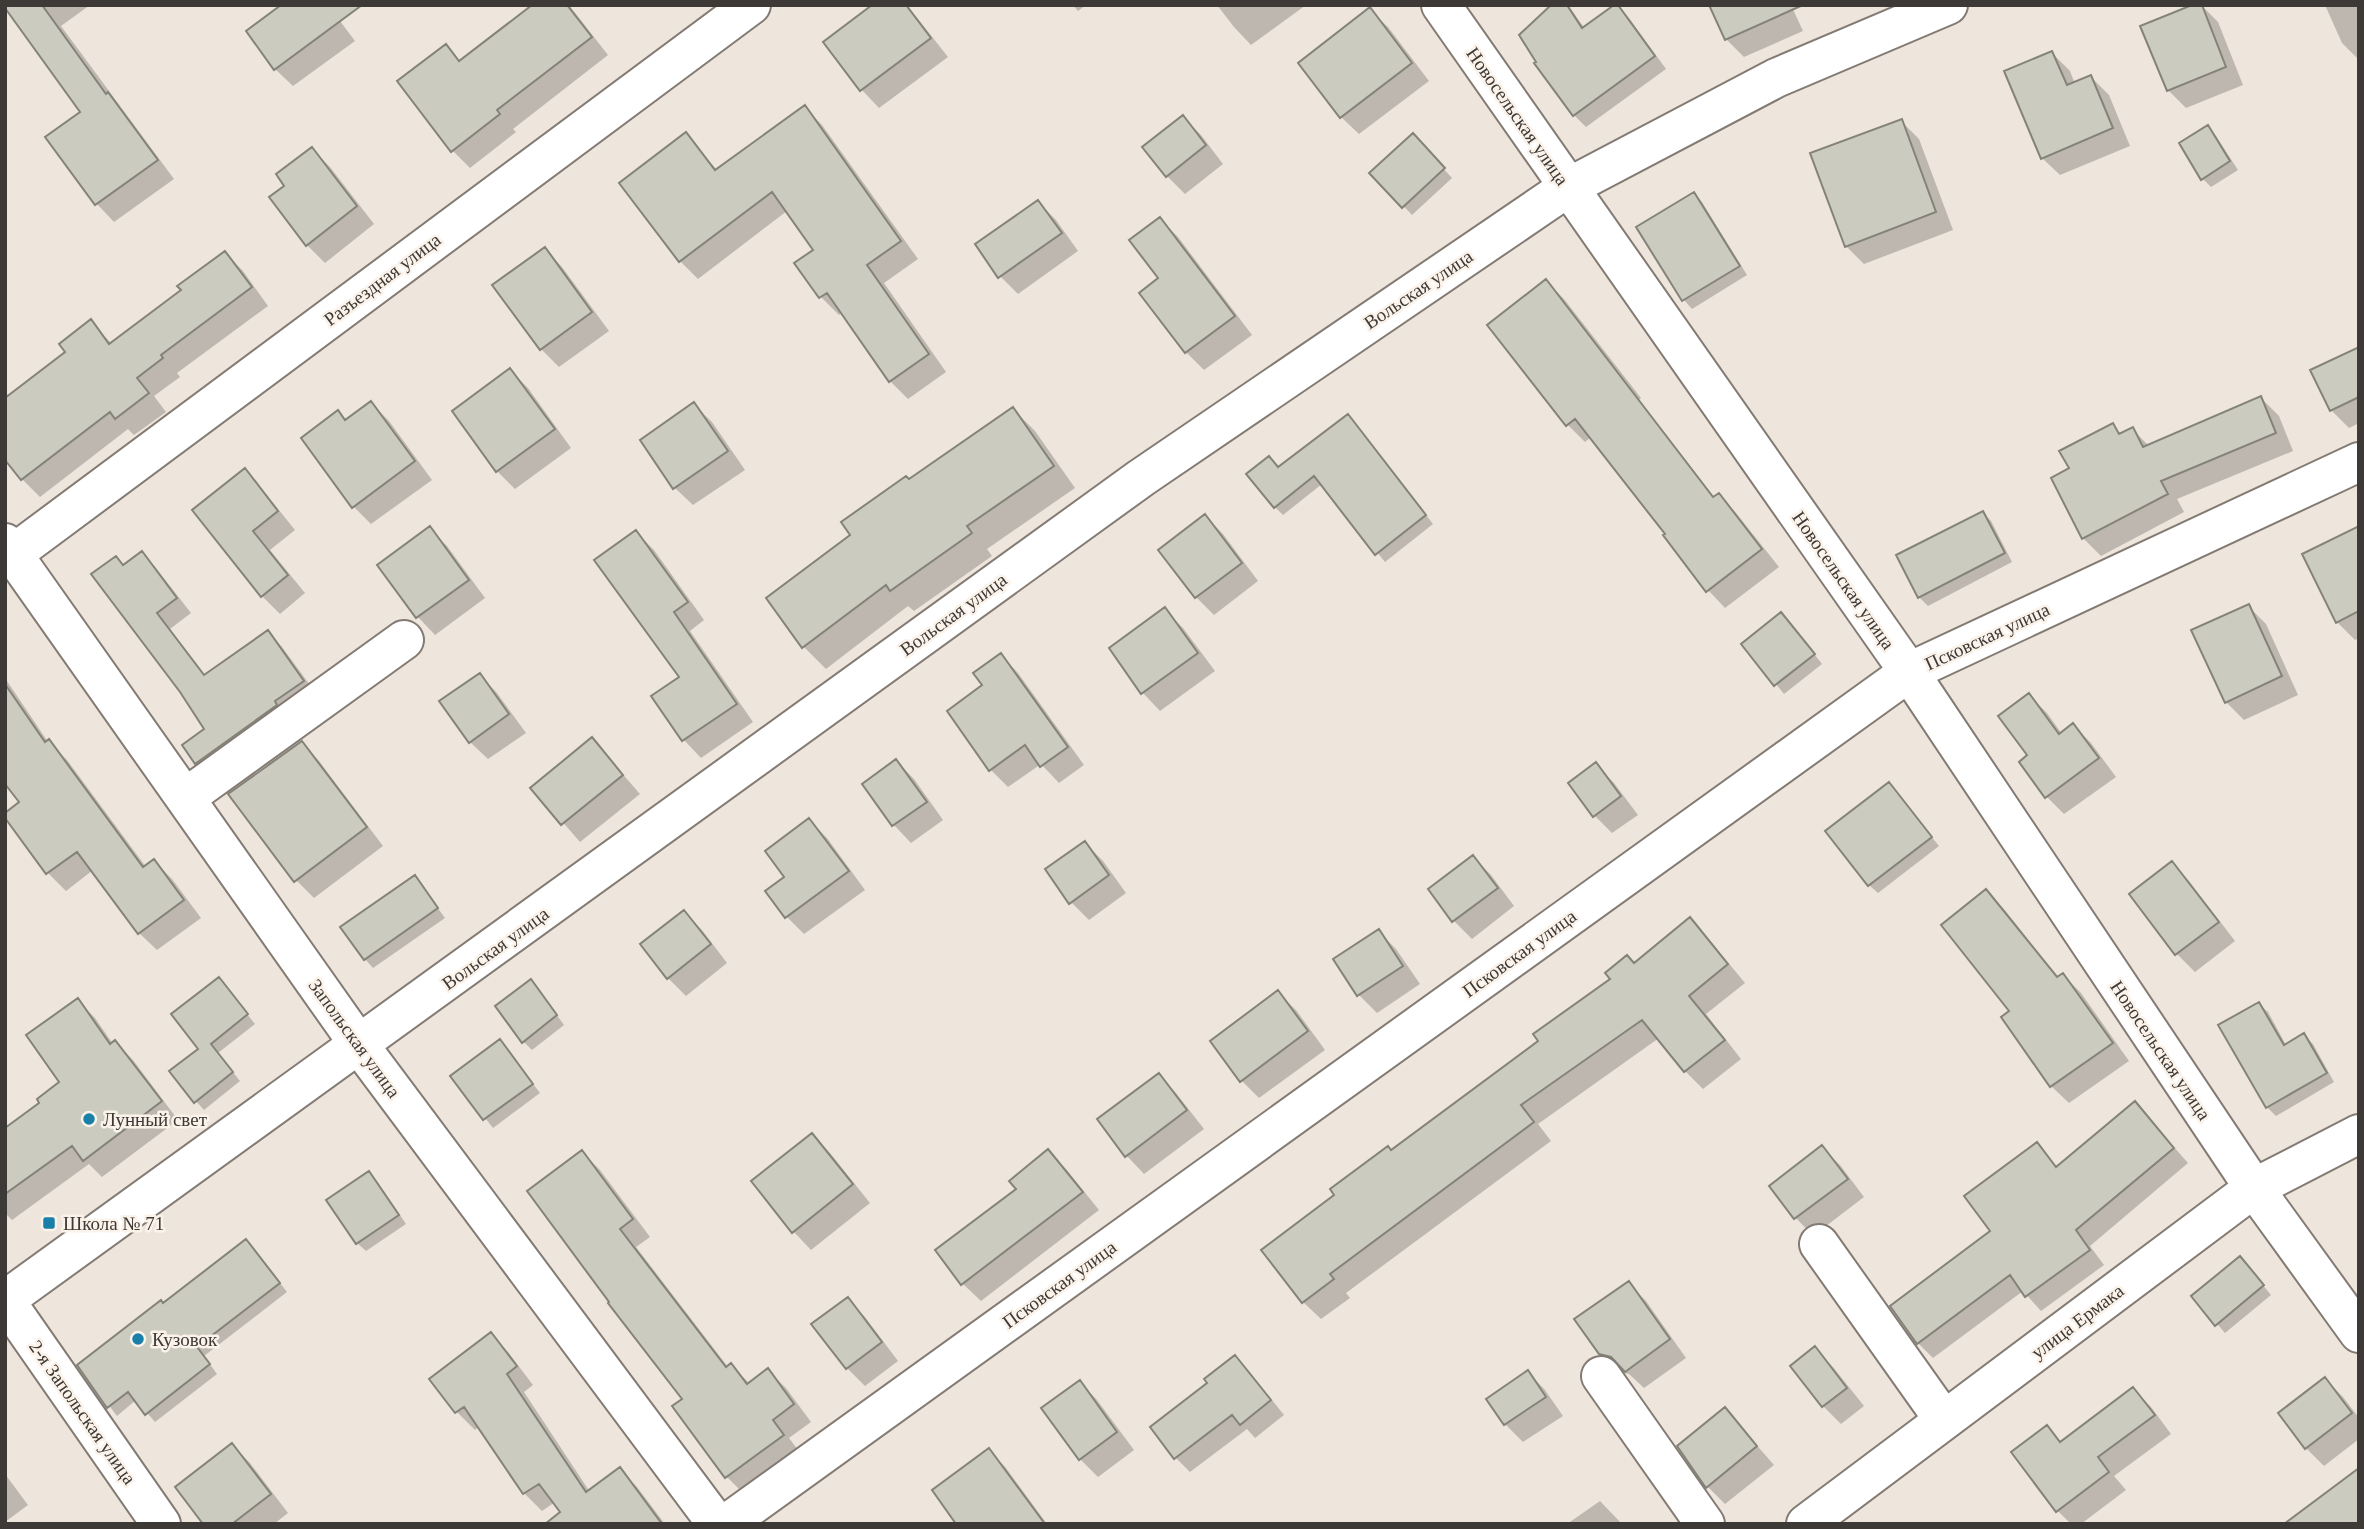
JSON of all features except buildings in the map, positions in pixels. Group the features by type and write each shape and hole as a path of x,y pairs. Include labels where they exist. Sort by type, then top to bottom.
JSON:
{"street":[{"name":"Разъездная улица","path":"9,549 751,5"},
{"name":"Новосельская улица","path":"1441,5 1909,673 2254,1188 2359,1333"},
{"name":"Вольская улица","path":"5,1300 360,1046 1141,478 1567,188 1776,78 1948,5"},
{"name":"Псковская улица","path":"726,1524 1909,673 2359,462"},
{"name":"Запольская улица","path":"9,549 360,1046 717,1524"},
{"path":"185,797 404,640"},
{"name":"улица Ермака","path":"1806,1524 2254,1188 2359,1134"},
{"path":"1819,1244 1944,1420"},
{"name":"2-я Запольская улица","path":"5,1300 161,1524"},
{"path":"1601,1376 1705,1524"}],"place":[{"name":"Лунный свет","path":"89,1119"},
{"name":"Школа № 71","path":"49,1223"},
{"name":"Кузовок","path":"138,1339"}]}
